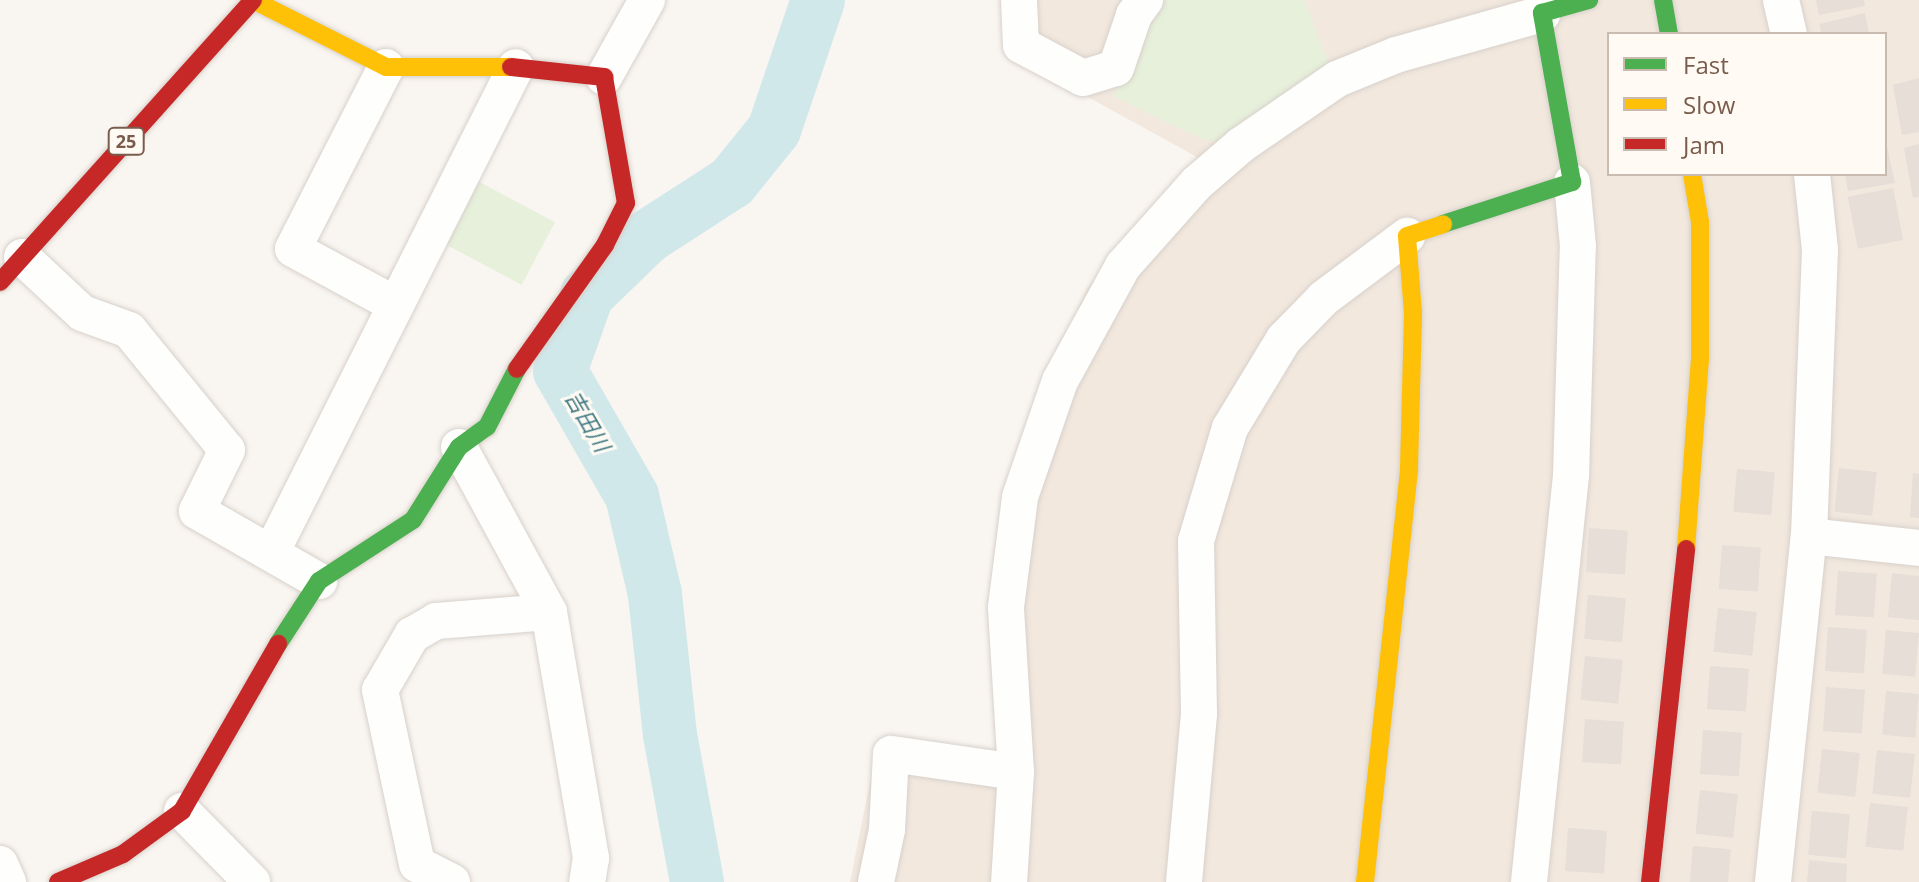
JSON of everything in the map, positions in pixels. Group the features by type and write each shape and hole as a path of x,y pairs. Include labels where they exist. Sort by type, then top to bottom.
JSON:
{"street":[{"path":"253,0 386,67 516,67 604,77"},
{"name":"25","path":"11,270 253,0"},
{"path":"58,882 123,854 182,811 238,706 319,581 413,520 459,447 487,427 518,367 605,245 626,203 604,77 647,0"},
{"path":"1019,0 1021,45 1083,78 1116,68 1134,15 1145,0"},
{"path":"1009,882 1016,772 1006,607 1020,497 1060,381 1123,266 1197,183 1241,145 1337,79 1410,51 1589,0"},
{"path":"1663,0 1669,32"},
{"path":"1781,0 1789,32"},
{"path":"1529,882 1571,476 1578,290 1572,182 1542,14"},
{"path":"386,67 293,249 396,305"},
{"path":"271,553 516,67"},
{"path":"1650,882 1698,389 1700,222 1692,176"},
{"path":"1773,882 1809,536 1820,250 1812,176"},
{"path":"1184,882 1199,714 1196,541 1230,428 1284,339 1324,298 1407,236 1572,182"},
{"path":"1365,882 1409,468 1413,313 1407,236"},
{"path":"11,270 82,313 129,330 227,450 197,511 319,581"},
{"path":"459,447 549,612 591,858 587,882"},
{"path":"1809,536 1919,548"},
{"path":"452,882 417,864 380,690 412,635 436,621 549,612"},
{"path":"876,882 887,830 891,754 1016,772"},
{"path":"182,811 252,882"},
{"path":"0,864 8,882"}],"shaded area":[{"path":"1010,0 1919,0 1919,882 850,882 877,747 1003,753 995,546 1023,438 1087,288 1197,157 1015,57"}],"green space":[{"path":"1165,0 1304,0 1331,69 1227,145 1200,138 1113,96"},
{"path":"472,178 555,222 522,285 439,241"}],"building":[{"path":"1816,0 1864,0 1865,6 1819,15"},
{"path":"1865,13 1869,32 1821,32 1820,24"},
{"path":"1919,78 1919,132 1902,135 1893,85"},
{"path":"1919,144 1919,197 1913,198 1904,148"},
{"path":"1887,147 1895,183 1848,191 1845,176 1887,176"},
{"path":"1893,188 1903,240 1858,249 1848,197"},
{"path":"1839,468 1877,472 1872,516 1834,512"},
{"path":"1737,469 1775,472 1771,515 1733,512"},
{"path":"1913,473 1919,474 1919,518 1910,517"},
{"path":"1589,528 1628,531 1625,575 1586,572"},
{"path":"1722,545 1761,548 1758,592 1719,589"},
{"path":"1838,571 1877,574 1874,618 1835,615"},
{"path":"1892,573 1919,576 1919,620 1888,617"},
{"path":"1588,595 1626,598 1622,642 1584,639"},
{"path":"1718,608 1757,612 1752,656 1713,652"},
{"path":"1828,627 1867,630 1864,674 1825,671"},
{"path":"1886,630 1919,633 1915,677 1882,674"},
{"path":"1585,656 1623,660 1618,704 1580,700"},
{"path":"1710,666 1749,669 1746,712 1707,709"},
{"path":"1826,687 1865,690 1862,734 1823,731"},
{"path":"1886,691 1919,694 1915,738 1882,735"},
{"path":"1585,719 1624,722 1621,765 1582,762"},
{"path":"1703,730 1742,733 1739,777 1700,774"},
{"path":"1822,749 1860,753 1855,797 1817,793"},
{"path":"1877,750 1915,754 1910,798 1872,794"},
{"path":"1700,790 1738,794 1733,838 1695,834"},
{"path":"1870,803 1908,807 1903,851 1865,847"},
{"path":"1812,811 1850,814 1846,858 1808,855"},
{"path":"1568,828 1607,831 1604,874 1565,871"},
{"path":"1693,846 1731,849 1728,882 1690,882"},
{"path":"1809,860 1847,864 1846,882 1807,882"}],"waterway":[{"name":"吉田川","path":"697,882 670,735 655,594 632,496 560,371 587,295 647,237 732,182 774,130 818,0"}],"traffic: fast":[{"path":"1443,224 1572,182 1542,13 1589,0"},
{"path":"1663,0 1669,32"},
{"path":"278,644 319,581 413,520 459,447 487,427 517,369"}],"traffic: slow":[{"path":"253,0 386,67 511,67"},
{"path":"1686,549 1700,359 1700,222 1692,176"},
{"path":"1365,882 1409,468 1413,313 1407,236 1443,224"}],"traffic: jam":[{"path":"0,282 253,0"},
{"path":"511,67 604,77 626,203 605,245 517,369"},
{"path":"1650,882 1686,549"},
{"path":"58,882 123,854 182,811 278,644"}]}
